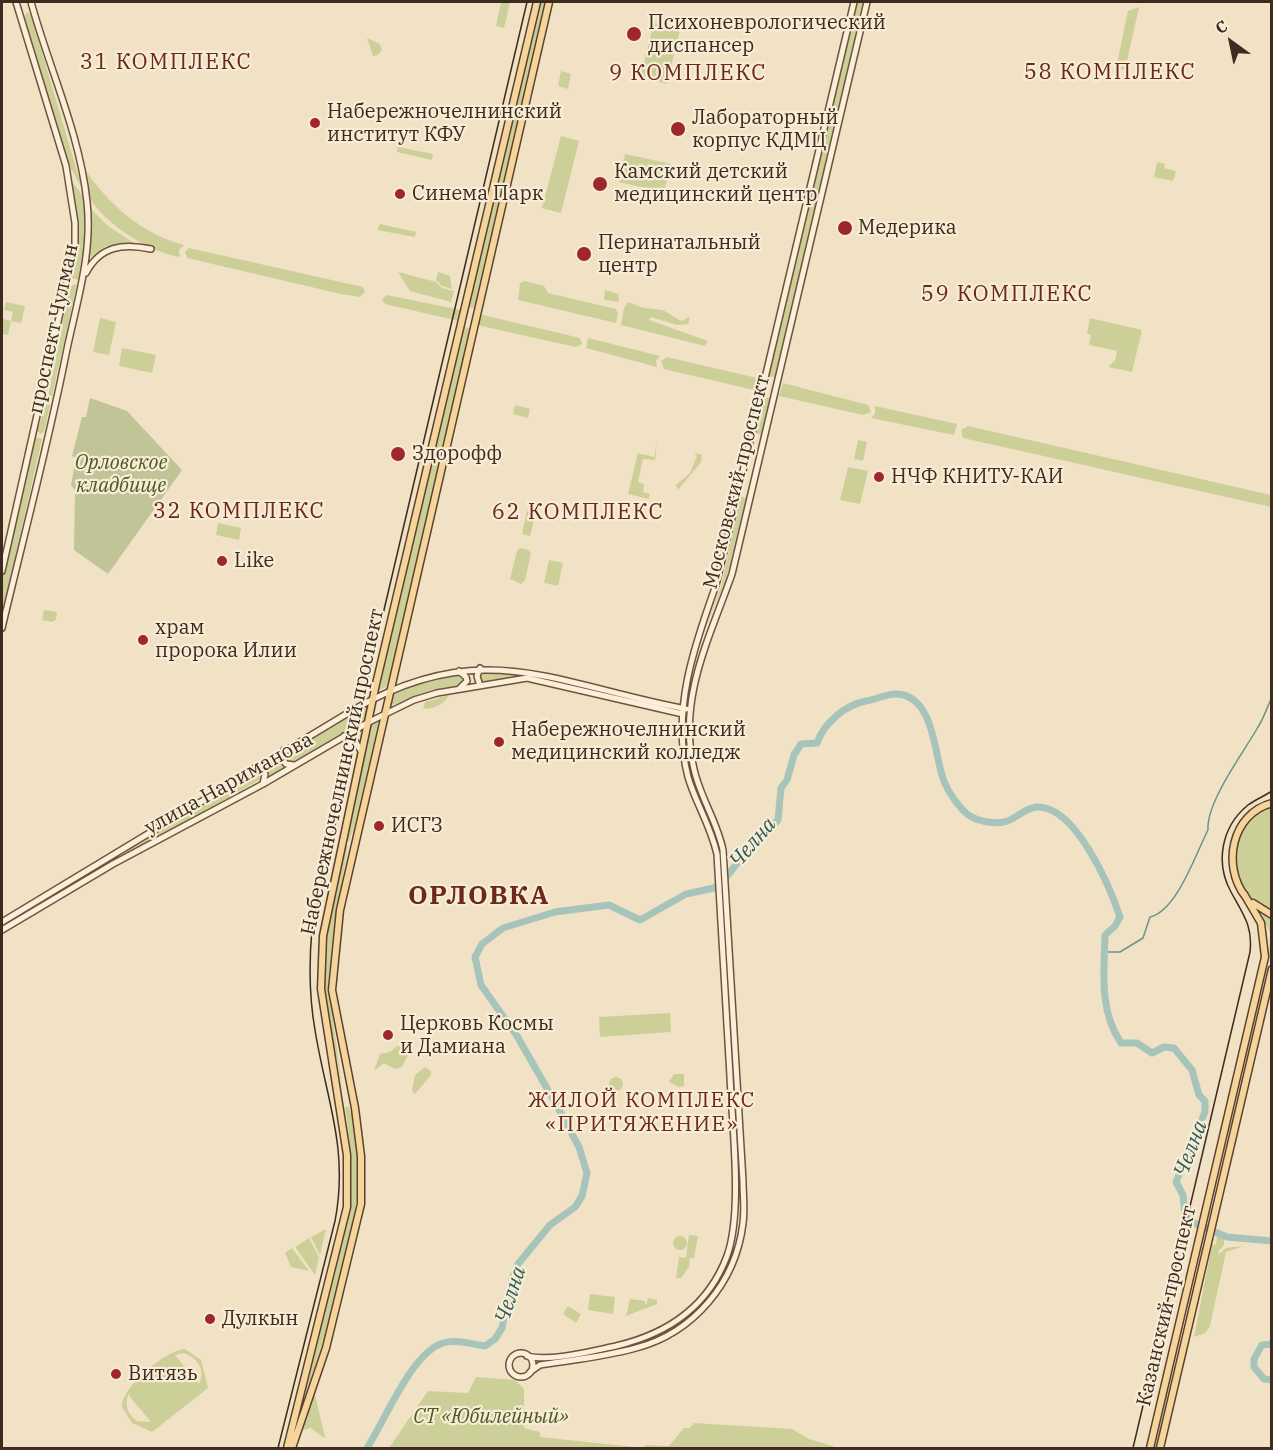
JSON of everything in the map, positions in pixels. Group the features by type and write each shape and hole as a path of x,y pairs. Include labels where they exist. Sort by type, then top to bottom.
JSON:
{"main road":[{"name":"проспект Чулман","path":"2,570 75,246 75,223 69,185 16,2"},
{"name":"проспект Чулман","path":"2,628 84,277 88,220 78,153 31,2"},
{"name":"Набережночелнинский проспект","path":"287,1449 347,1207 347,1155 323,1012 320,962 361,751 537,2"},
{"name":"Набережночелнинский проспект","path":"292,1449 326,1347 358,1227 362,1173 355,1108 337,1019 333,971 340,910 549,2"},
{"name":"Московский проспект","path":"530,1371 540,1365 637,1348 684,1326 709,1302 733,1260 743,1222 744,1181 723,904 717,854 709,823 689,780 683,750 682,711 693,655 716,585 751,441 854,2"},
{"name":"Московский проспект","path":"527,1356 539,1359 609,1347 654,1334 681,1318 703,1299 731,1245 735,1206 723,904 723,850 718,830 693,767 690,713 700,655 732,574 867,2"},
{"path":"20,17 25,9 31,9 33,12"},
{"path":"84,277 94,259 108,249 138,246 151,249"},
{"path":"68,284 76,281 82,286"},
{"path":"35,429 38,435 47,434"},
{"path":"751,441 758,434 762,444"},
{"path":"740,485 744,495 749,494 753,485"},
{"path":"480,668 477,676 480,686"},
{"name":"улица Нариманова","path":"2,922 122,848 195,807 284,750 374,698 406,684 480,668 536,674 682,711"},
{"path":"458,671 466,677 467,681 459,689"},
{"path":"393,675 399,682 406,684"},
{"name":"улица Нариманова","path":"2,930 113,864 263,784 385,713 414,700 459,689 522,679 537,679 682,711"},
{"path":"682,711 690,713"},
{"path":"344,736 354,740 361,751"},
{"path":"284,750 283,760 286,764 295,765"},
{"path":"253,769 262,769 265,774 263,784"},
{"name":"Казанский проспект","path":"1150,1449 1265,957 1261,923 1236,881 1232,861 1233,846 1245,822 1270,804"},
{"path":"340,851 346,842 352,845 353,854"},
{"path":"1244,894 1258,908 1272,915"},
{"name":"Казанский проспект","path":"1160,1449 1199,1273 1272,969"},
{"path":"337,1088 348,1093 351,1084"},
{"path":"341,1112 349,1104 355,1108"},
{"path":"1192,1271 1197,1265 1199,1273"},
{"path":"519,1354 527,1356 533,1365 530,1371 519,1377 513,1374 509,1368 513,1356 519,1354"}],"green space":[{"path":"501,2 510,2 504,28 496,26"},
{"path":"540,2 545,2 474,308 469,307"},
{"path":"857,2 863,2 775,377 769,376"},
{"path":"1139,7 1125,70 1116,68 1128,11"},
{"path":"27,12 31,15 82,188 63,149 48,105 24,18"},
{"path":"654,23 680,30 667,84 640,77"},
{"path":"367,38 380,44 382,50 378,55 373,56"},
{"path":"561,71 571,74 568,89 558,86"},
{"path":"561,136 579,141 561,213 542,208"},
{"path":"398,147 433,154 432,160 397,152"},
{"path":"625,154 671,164 664,192 619,182"},
{"path":"1157,162 1165,164 1164,168 1176,171 1173,181 1154,177"},
{"path":"83,167 103,193 126,215 153,233 184,245 179,250 180,257 143,244 107,219 88,196"},
{"path":"71,180 83,197 87,220 79,280 71,278 78,240"},
{"path":"89,207 108,226 137,245 106,246 89,258"},
{"path":"380,224 416,232 415,237 377,230"},
{"path":"189,248 363,287 365,292 360,297 341,294 187,258 185,252"},
{"path":"398,272 436,282 442,288 454,291 451,302 410,291"},
{"path":"438,272 450,276 452,289 442,286 436,280"},
{"path":"525,281 544,286 548,293 616,309 618,313 616,323 518,300 520,283"},
{"path":"77,284 44,432 41,434 37,431 48,397 70,286"},
{"path":"605,290 618,294 619,302 604,300"},
{"path":"387,295 461,310 459,321 385,304 382,299"},
{"path":"6,302 25,306 21,323 11,321 13,312 4,310"},
{"path":"628,302 644,308 663,310 681,321 690,317 688,324 677,325 651,317 649,320 708,341 705,346 621,325 624,308"},
{"path":"479,314 580,338 582,344 576,347 477,325"},
{"path":"100,318 116,322 109,355 93,352"},
{"path":"1090,318 1142,330 1132,372 1108,367 1115,360 1117,351 1089,345 1091,335 1087,334"},
{"path":"3,319 11,321 8,335 2,334"},
{"path":"464,327 470,328 390,675 386,687 379,690"},
{"path":"588,338 660,356 656,361 657,367 586,348"},
{"path":"122,348 156,355 152,373 119,366"},
{"path":"667,357 761,379 758,391 664,369 661,361"},
{"path":"783,383 868,405 871,412 863,415 779,396"},
{"path":"764,397 771,398 762,435 755,433"},
{"name":"Орловское кладбище","path":"90,398 127,411 182,470 108,574 74,550 75,490 71,485 76,458 72,456 82,417 86,417"},
{"path":"515,405 530,409 528,418 513,414"},
{"path":"875,406 957,424 954,435 871,418 875,414"},
{"path":"968,426 1271,495 1271,507 963,438 961,430"},
{"path":"35,437 42,439 2,615 2,580"},
{"path":"858,440 867,442 863,461 854,459"},
{"path":"657,442 655,460 643,459 638,482 644,484 643,492 650,494 649,499 628,494 638,453 654,457"},
{"path":"694,453 702,455 701,462 678,490 676,485 690,473 697,456"},
{"path":"848,467 868,471 860,504 840,500"},
{"path":"741,496 746,498 726,580 704,630 721,587"},
{"path":"527,511 536,513 530,536 522,534"},
{"path":"218,523 241,528 239,540 216,535"},
{"path":"520,548 529,550 531,554 525,580 521,584 510,579 517,551"},
{"path":"549,560 563,563 558,586 544,583"},
{"path":"44,610 57,612 56,620 52,622 42,620"},
{"path":"481,671 520,675 481,682"},
{"path":"459,674 465,680 462,685 429,691 390,706 392,692"},
{"path":"449,695 438,706 423,708 425,702"},
{"path":"368,706 366,719 291,763 286,760 287,752"},
{"path":"379,720 355,825 349,841 345,840 371,724"},
{"path":"280,755 281,762 288,766 267,778 266,771 261,766"},
{"path":"254,771 261,771 261,779 130,853 126,852 128,847 190,813"},
{"path":"1271,807 1271,912 1249,896 1242,884 1236,858 1237,846 1242,833 1258,814"},
{"path":"344,845 348,847 334,925 328,984 343,1092 337,1058 332,1050 324,996 323,965 327,926"},
{"path":"1261,913 1271,918 1271,951 1211,1214 1269,956 1270,933"},
{"path":"670,1013 671,1032 600,1037 599,1017"},
{"path":"397,1046 407,1049 408,1055 402,1067 395,1069 384,1063 374,1071 380,1054 390,1052"},
{"path":"425,1067 431,1071 431,1075 415,1094 412,1091 415,1075"},
{"path":"674,1074 684,1074 684,1086 679,1087 669,1082"},
{"path":"613,1077 619,1077 623,1084 619,1091 613,1091 609,1087 609,1081"},
{"path":"348,1106 357,1136 359,1174 354,1216 346,1260 334,1304 298,1415 302,1389 333,1283 345,1226 350,1169 345,1108"},
{"path":"326,1229 320,1255 311,1237"},
{"path":"689,1235 698,1236 694,1258 690,1258 689,1267 681,1278 676,1278 679,1257 686,1258"},
{"path":"1217,1235 1224,1238 1224,1245 1218,1252 1219,1254 1226,1248 1244,1246 1226,1252 1210,1326 1205,1333 1194,1337 1212,1245 1216,1244"},
{"path":"680,1236 685,1238 687,1243 685,1248 680,1250 675,1248 673,1243 675,1238"},
{"path":"309,1238 319,1257 315,1275 295,1247"},
{"path":"292,1248 309,1271 291,1267 285,1253"},
{"path":"1196,1265 1156,1448 1154,1448"},
{"path":"590,1294 615,1297 613,1314 588,1310"},
{"path":"648,1298 657,1300 657,1304 626,1316 630,1299 645,1301 646,1306"},
{"path":"568,1306 581,1314 576,1323 563,1314"},
{"path":"185,1349 201,1360 208,1388 152,1432 132,1423 122,1407 129,1390 146,1371 177,1351","holes":["184,1353 193,1358 201,1370 199,1384 175,1355","129,1393 130,1397 151,1422 137,1421 131,1415 127,1409"]},
{"name":"СТ «Юбилейный»","path":"476,1377 515,1380 524,1389 524,1428 540,1432 540,1437 644,1448 389,1448 428,1391 468,1393"},
{"path":"314,1391 324,1438 311,1428 298,1431"},
{"path":"694,1423 792,1429 809,1439 834,1448 644,1448 645,1445 669,1446 684,1428 690,1428"}],"waterway":[{"name":"Челна","path":"367,1448 410,1373 431,1349 443,1343 453,1342 485,1346 495,1339 502,1328 512,1279 518,1264 550,1225 575,1207 582,1196 587,1173 579,1147 517,1036 481,985 475,957 482,944 503,928 555,912 609,905 640,920 686,894 714,888 778,820 781,788 787,780 794,755 801,744 817,743 830,722 850,706 889,695 909,697 925,714 946,785 958,805 969,816 995,823 1011,820 1036,807 1050,810 1064,819 1089,850 1120,917 1115,926 1105,935 1104,991 1109,1018 1114,1030 1121,1043 1137,1043 1152,1053 1164,1047 1174,1048 1192,1070 1199,1095 1205,1101 1205,1112 1176,1182 1183,1195 1185,1215 1196,1224 1227,1237 1272,1241"},
{"path":"1104,952 1120,952 1143,938 1150,917 1160,912 1177,893 1208,830 1209,819 1219,792 1260,724 1272,697"},
{"name":"Челна","path":"1272,1344 1262,1345 1254,1359 1254,1367 1264,1379 1272,1380"}],"tram line":[{"path":"278,1448 335,1221 339,1195 338,1147 312,1005 310,966 312,929 356,729 527,2"},
{"path":"1133,1448 1250,952 1248,927 1226,881 1222,858 1223,846 1239,814 1248,805 1272,791"}],"place":[{"name":"Психоневрологический диспансер","path":"634,34"},
{"name":"Набережночелнинский институт КФУ","path":"315,123"},
{"name":"Лабораторный корпус КДМЦ","path":"678,129"},
{"name":"Камский детский медицинский центр","path":"600,184"},
{"name":"Синема Парк","path":"400,194"},
{"name":"Медерика","path":"845,228"},
{"name":"Перинатальный центр","path":"584,254"},
{"name":"Здорофф","path":"398,454"},
{"name":"НЧФ КНИТУ-КАИ","path":"879,477"},
{"name":"Like","path":"222,561"},
{"name":"храм пророка Илии","path":"143,640"},
{"name":"Набережночелнинский медицинский колледж","path":"499,742"},
{"name":"ИСГЗ","path":"379,826"},
{"name":"Церковь Космы и Дамиана","path":"388,1035"},
{"name":"Дулкын","path":"210,1319"},
{"name":"Витязь","path":"116,1374"}],"district":[{"name":"31 КОМПЛЕКС","path":"166,63"},
{"name":"58 КОМПЛЕКС","path":"1110,73"},
{"name":"9 КОМПЛЕКС","path":"688,74"},
{"name":"59 КОМПЛЕКС","path":"1007,295"},
{"name":"32 КОМПЛЕКС","path":"239,512"},
{"name":"62 КОМПЛЕКС","path":"578,513"},
{"name":"ОРЛОВКА","path":"479,896"},
{"name":"ЖИЛОЙ КОМПЛЕКС «ПРИТЯЖЕНИЕ»","path":"642,1113"}]}
